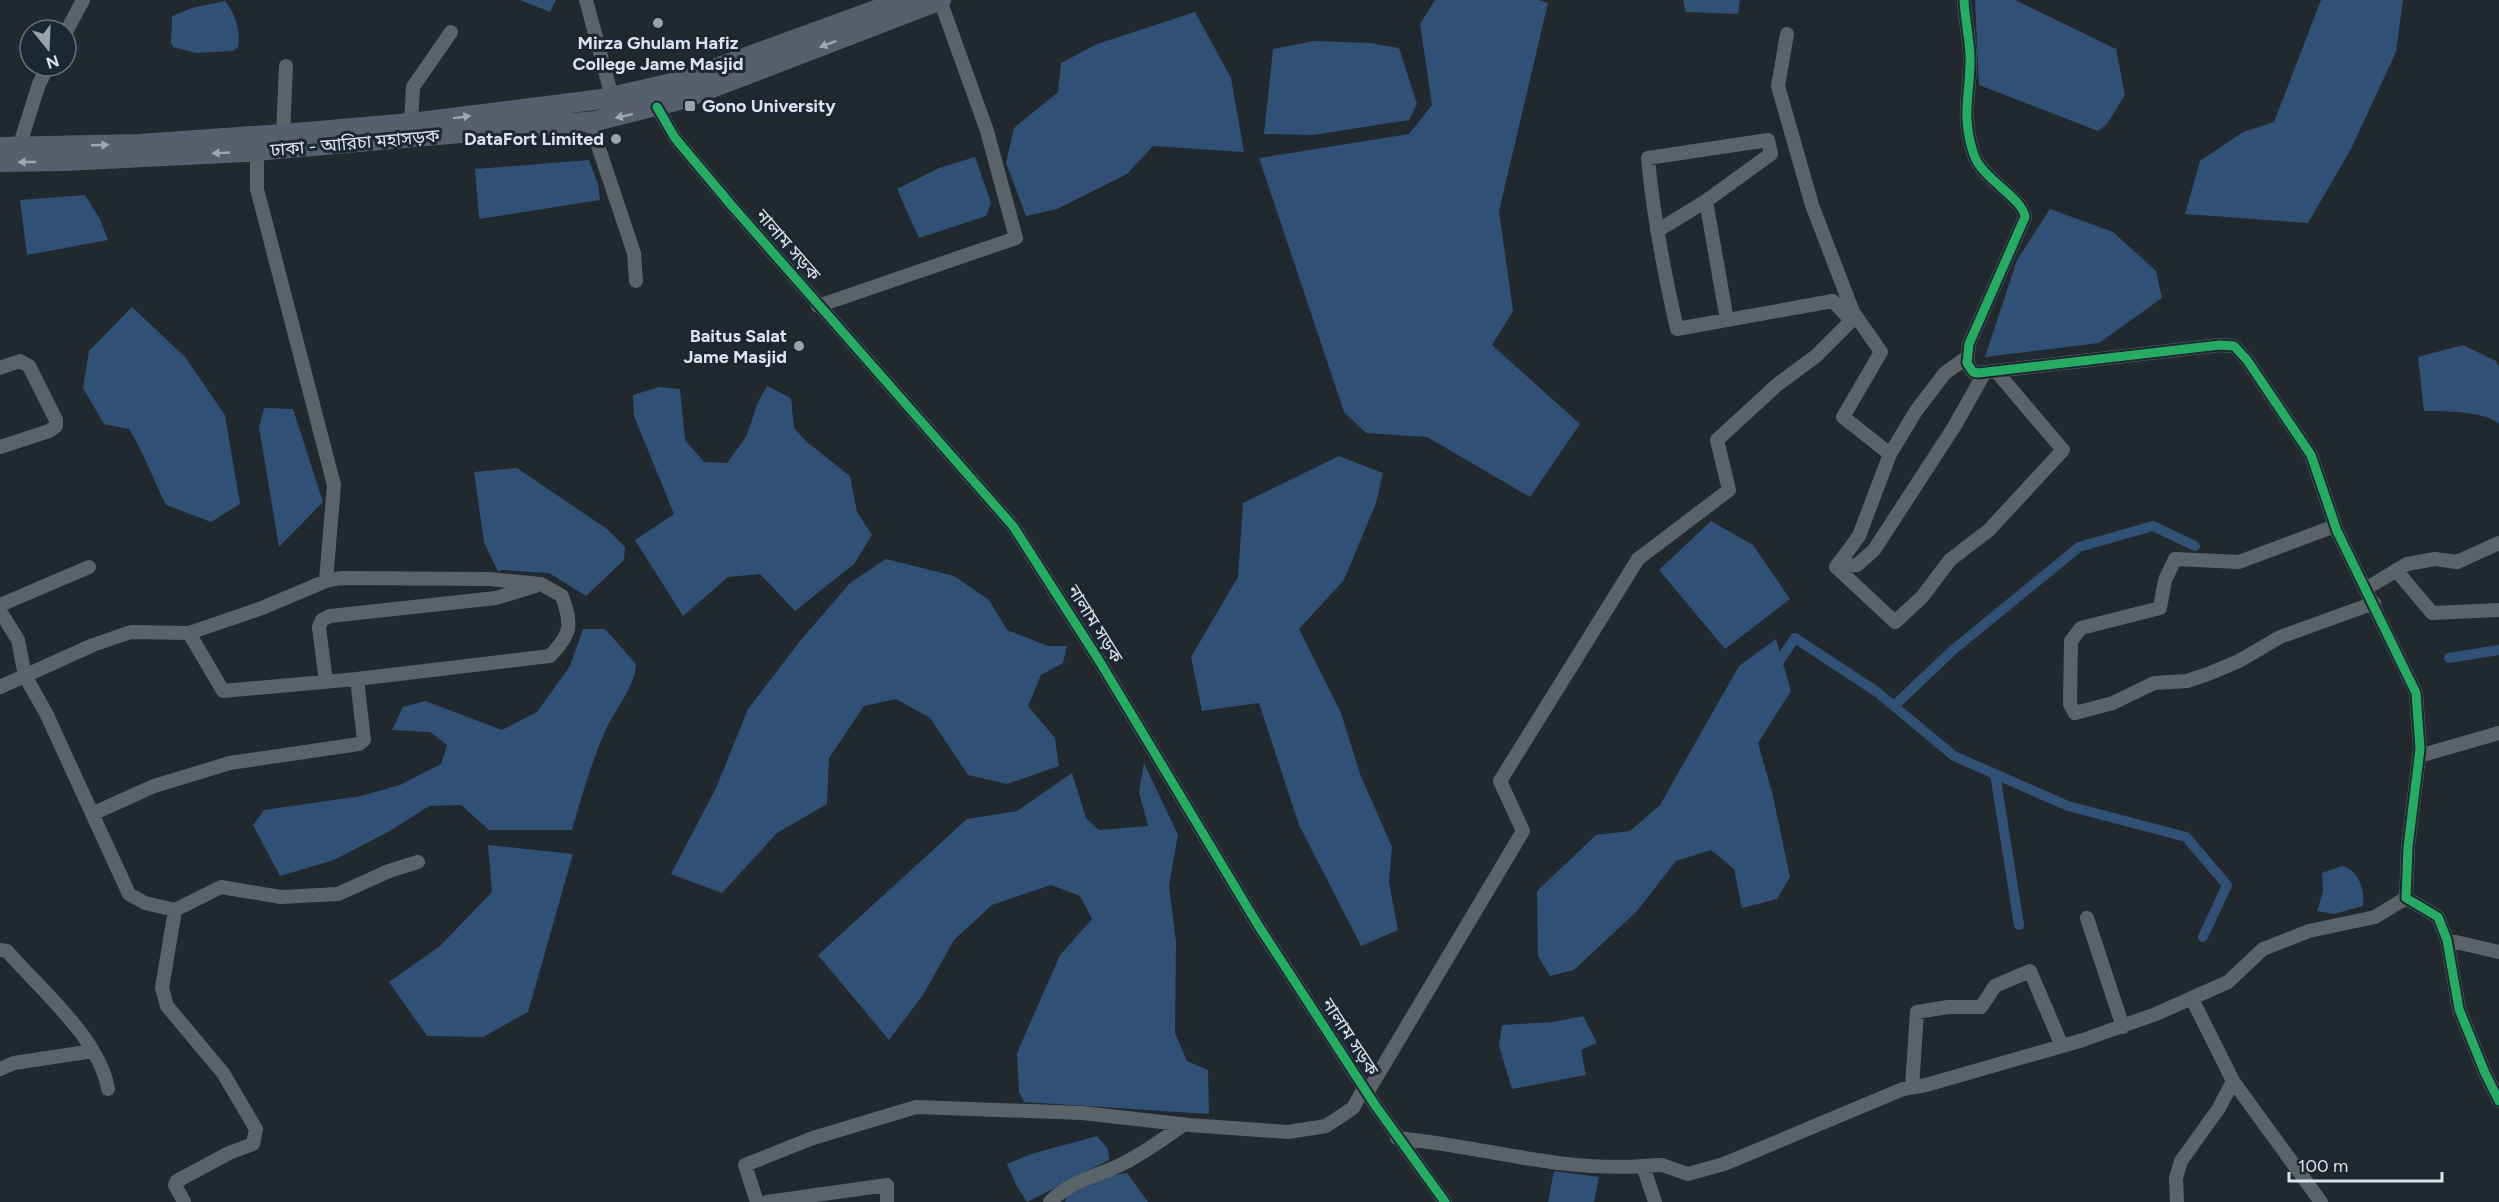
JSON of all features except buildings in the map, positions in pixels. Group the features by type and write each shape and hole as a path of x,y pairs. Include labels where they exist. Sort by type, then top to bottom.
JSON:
{"highway":[{"path":"10,147 139,144 283,134 411,123 612,97 681,81 903,0"},
{"name":"ঢাকা - আরিচা মহাসড়ক","path":"0,162 64,162 257,151 590,122 657,107 734,80 941,0"}],"street":[{"path":"73,18 83,0"},
{"path":"586,0 612,97"},
{"path":"818,306 1016,237 987,131 941,0"},
{"path":"1836,567 1859,536 1890,454 1916,411 1945,373 1966,358 2025,217 2019,206 1984,173 1970,141 1965,108 1970,55 1964,0"},
{"path":"411,123 413,87 451,32"},
{"path":"1788,34 1778,86 1812,205 1854,314 1881,352 1843,417 1890,454"},
{"path":"283,134 286,66"},
{"path":"10,147 42,78"},
{"name":"নালাম সড়ক","path":"657,107 684,149 1022,539 1258,925 1366,1091 1445,1202"},
{"path":"590,122 634,253 636,281"},
{"path":"1657,231 1706,201 1771,154 1768,140 1648,158 1657,231 1677,329 1833,301 1847,316 1854,314"},
{"path":"257,151 257,189 334,485 326,581"},
{"path":"1706,201 1727,320"},
{"path":"757,1202 745,1165 813,1138 916,1107 1083,1113 1183,1125 1288,1132 1326,1126 1353,1108 1366,1091 1523,831 1500,781 1638,559 1729,490 1717,440 1778,384 1816,356 1854,314"},
{"path":"1966,358 1973,372 1991,372 2220,345 2234,346 2265,386 2311,455 2336,526 2416,693 2419,756 2408,847 2406,898"},
{"path":"0,368 20,361 29,366 56,420 56,426 49,431 0,447"},
{"path":"1836,567 1857,565 1874,550 1991,372"},
{"path":"1836,567 1895,622 1922,597 1950,560 1989,530 2063,450 1991,372"},
{"path":"2336,526 2239,562 2175,560 2165,580 2160,608 2081,628 2071,641 2070,704 2075,713 2113,703 2154,683 2187,681 2239,661 2280,637 2374,603"},
{"path":"2367,588 2407,564 2435,559 2457,562 2499,543"},
{"path":"0,605 89,567"},
{"path":"2396,570 2432,613 2499,610"},
{"path":"0,687 93,645 131,632 189,633 262,608 326,581 341,578 489,579 540,584 562,596 570,620 565,640 550,656 357,679 223,691 189,633"},
{"path":"326,682 319,627 322,620 330,616 496,598 540,584"},
{"path":"0,611 18,640 25,676 46,713 129,894 145,903 175,910 221,887 281,897 338,894 389,871 417,862"},
{"path":"92,814 154,786 230,763 358,744 364,735 357,679"},
{"path":"2419,756 2499,733"},
{"path":"2406,898 2438,917 2446,940 2459,1009 2499,1101"},
{"path":"1398,1138 1450,1143 1560,1164 1606,1169 1662,1165 1688,1174 1724,1164 1912,1087 2123,1027 2228,982 2263,949 2308,931 2375,916 2406,898"},
{"path":"175,910 162,988 167,1006 223,1073 256,1129 253,1144 229,1153 177,1181 175,1185 184,1202"},
{"path":"2087,918 2123,1027"},
{"path":"2446,940 2499,952"},
{"path":"0,950 7,951 80,1032 102,1064 108,1089"},
{"path":"1912,1087 1917,1012 1948,1007 1981,1007 1995,986 2030,971 2062,1046"},
{"path":"2192,999 2233,1081 2321,1202"},
{"path":"0,1069 14,1062 93,1051"},
{"path":"2177,1202 2176,1178 2181,1161 2219,1108 2233,1081"},
{"path":"1050,1202 1059,1192 1121,1164 1150,1148 1183,1125"},
{"path":"1643,1166 1655,1202"},
{"path":"768,1202 887,1185 887,1202"}],"water":[{"path":"520,0 556,0 550,12"},
{"path":"1435,0 1539,0 1548,3 1499,211 1513,311 1492,345 1580,424 1530,497 1427,437 1366,433 1344,412 1259,158 1409,134 1432,105 1420,24"},
{"path":"1683,0 1740,0 1738,14 1686,12"},
{"path":"1975,0 2015,0 2116,49 2125,95 2107,124 2098,131 1979,85"},
{"path":"2321,0 2403,0 2396,52 2351,149 2308,223 2185,214 2200,161 2243,132 2274,122"},
{"path":"225,1 236,22 239,35 238,47 233,51 196,53 173,47 171,43 172,16 192,8"},
{"path":"1195,12 1231,78 1244,152 1153,146 1127,174 1057,209 1026,216 1006,163 1014,128 1058,92 1061,63 1097,44"},
{"path":"1314,41 1370,43 1399,48 1417,104 1409,120 1313,135 1264,134 1273,49"},
{"path":"975,157 991,203 986,216 919,238 897,189 939,168"},
{"path":"589,160 598,184 600,200 479,219 475,169"},
{"path":"85,195 100,219 108,240 27,255 20,200"},
{"path":"2050,209 2113,232 2156,271 2162,298 2099,343 1985,357 2017,260"},
{"path":"132,307 185,357 225,415 240,504 211,522 166,505 129,429 104,424 83,388 89,351"},
{"path":"2463,345 2496,361 2499,366 2499,424 2475,414 2424,411 2418,357"},
{"path":"767,386 791,398 794,428 807,442 850,476 857,512 872,535 854,564 795,611 760,574 728,577 683,616 635,540 674,514 634,416 633,395 659,387 680,389 685,440 704,462 727,463 746,437 758,402"},
{"path":"264,408 293,409 323,502 279,547 259,427"},
{"path":"1339,456 1383,473 1376,503 1344,580 1299,629 1341,713 1360,774 1392,847 1389,882 1398,930 1361,946 1299,825 1259,703 1202,711 1191,657 1238,577 1243,503"},
{"path":"517,468 607,529 625,547 624,560 586,596 549,573 502,570 498,572 484,542 474,472"},
{"path":"1711,521 1753,545 1790,599 1725,649 1659,570"},
{"path":"886,559 954,576 989,600 1007,630 1048,646 1067,646 1063,663 1041,675 1028,706 1055,738 1059,766 1007,784 968,775 930,718 896,699 864,706 829,758 827,804 777,833 722,893 671,874 716,788 748,709 800,641 850,583"},
{"path":"583,629 605,629 636,664 629,688 607,727 597,752 572,830 489,830 461,805 429,806 390,831 334,860 280,876 253,825 264,810 361,796 400,785 441,764 447,745 430,732 392,730 403,707 425,701 502,730 537,712 570,666"},
{"path":"1776,639 1791,691 1758,743 1772,792 1790,877 1777,899 1742,908 1734,869 1711,850 1676,861 1637,911 1574,970 1550,976 1538,956 1537,891 1596,835 1630,831 1660,805 1739,666"},
{"path":"1144,763 1178,835 1169,885 1176,943 1175,1033 1187,1061 1208,1070 1209,1114 1024,1102 1019,1092 1017,1053 1060,955 1092,919 1080,896 1051,885 992,905 954,940 923,995 889,1040 818,955 967,819 1017,811 1072,773 1086,818 1099,830 1148,826 1139,792"},
{"path":"488,845 573,854 528,1012 483,1037 427,1036 389,982 440,946 492,892"},
{"path":"2342,866 2357,876 2362,887 2363,906 2334,914 2317,911 2323,892 2322,873"},
{"path":"1583,1016 1597,1043 1581,1050 1586,1075 1512,1089 1499,1046 1502,1025 1553,1022"},
{"path":"1097,1136 1108,1149 1109,1160 1027,1202 1016,1185 1007,1164 1031,1154"},
{"path":"1554,1171 1599,1177 1594,1202 1548,1202"},
{"path":"1127,1173 1148,1202 1065,1202 1067,1196 1112,1175"}],"waterway":[{"path":"1894,706 1953,650 2079,547 2153,526 2195,546"},
{"path":"1773,670 1795,638 1877,692 1954,756 2068,806 2186,837 2227,885 2203,937"},
{"path":"2449,658 2499,650"},
{"path":"1995,774 2019,925"}],"cycle path":[{"path":"1964,0 1970,55 1967,104 1970,141 1978,164 2017,203 2025,217 1969,344 1967,363 1973,372 1978,373 2220,345 2234,346 2247,360 2311,455 2337,531 2416,693 2420,749 2408,847 2406,898 2438,917 2447,940 2459,1009 2499,1101"},
{"path":"657,107 675,138 732,206 1013,526 1100,662 1258,925 1375,1105 1445,1202"}],"place":[{"name":"Mirza Ghulam Hafiz College Jame Masjid","path":"658,23"},
{"name":"Gono University","path":"690,106"},
{"name":"DataFort Limited","path":"616,139"},
{"name":"Baitus Salat Jame Masjid","path":"799,346"}]}
